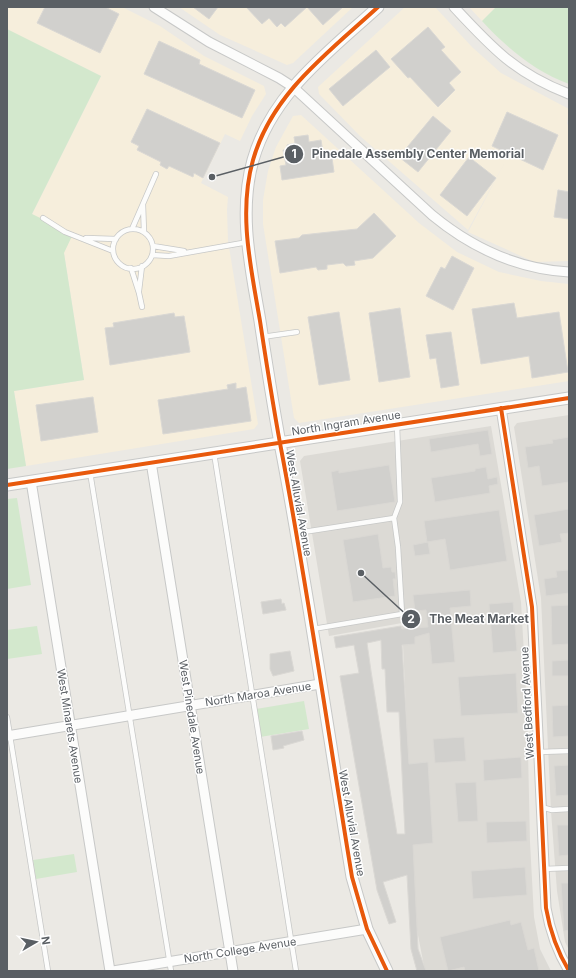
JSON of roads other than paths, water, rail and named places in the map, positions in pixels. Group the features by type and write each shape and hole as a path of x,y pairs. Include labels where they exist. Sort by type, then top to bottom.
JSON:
{"street":[{"path":"154,7 204,39 279,78 292,87 432,215 454,232 499,257 542,269 569,272"},
{"name":"West Alluvial Avenue","path":"378,7 292,87 269,120 253,161 246,203 248,242 262,337 296,533 352,877 367,929 387,971"},
{"path":"454,7 492,48 519,70 536,80 569,94"},
{"name":"North Ingram Avenue","path":"7,485 569,398"},
{"name":"West Bedford Avenue","path":"501,408 532,607 540,807 546,908 550,929 559,955 569,971"},
{"name":"West Pinedale Avenue","path":"151,462 233,971"},
{"name":"West Minarets Avenue","path":"30,481 110,971"},
{"name":"North Maroa Avenue","path":"8,736 320,684"},
{"name":"North College Avenue","path":"113,971 170,966 230,952 367,929"}],"lane":[{"path":"132,229 156,174"},
{"path":"143,202 144,232"},
{"path":"43,218 66,232 85,238 113,251 119,263 131,268 142,266 149,261 152,255 153,246 149,236 144,232 132,229 126,230 116,239 113,251"},
{"path":"85,238 116,239"},
{"path":"152,255 169,256 248,242"},
{"path":"153,246 187,252"},
{"path":"139,293 142,266"},
{"path":"131,268 142,307"},
{"path":"262,337 296,332"},
{"path":"311,630 402,614 398,547 394,518 400,502 397,424"},
{"path":"214,453 296,971"},
{"path":"90,472 170,966"},
{"path":"296,533 394,518"},
{"path":"7,717 8,736 48,971"},
{"path":"538,752 569,751"},
{"path":"540,807 552,810 569,809"},
{"path":"543,869 569,868"}],"place":[{"name":"Pinedale Assembly Center Memorial","path":"212,177"},
{"name":"The Meat Market","path":"361,573"}]}
